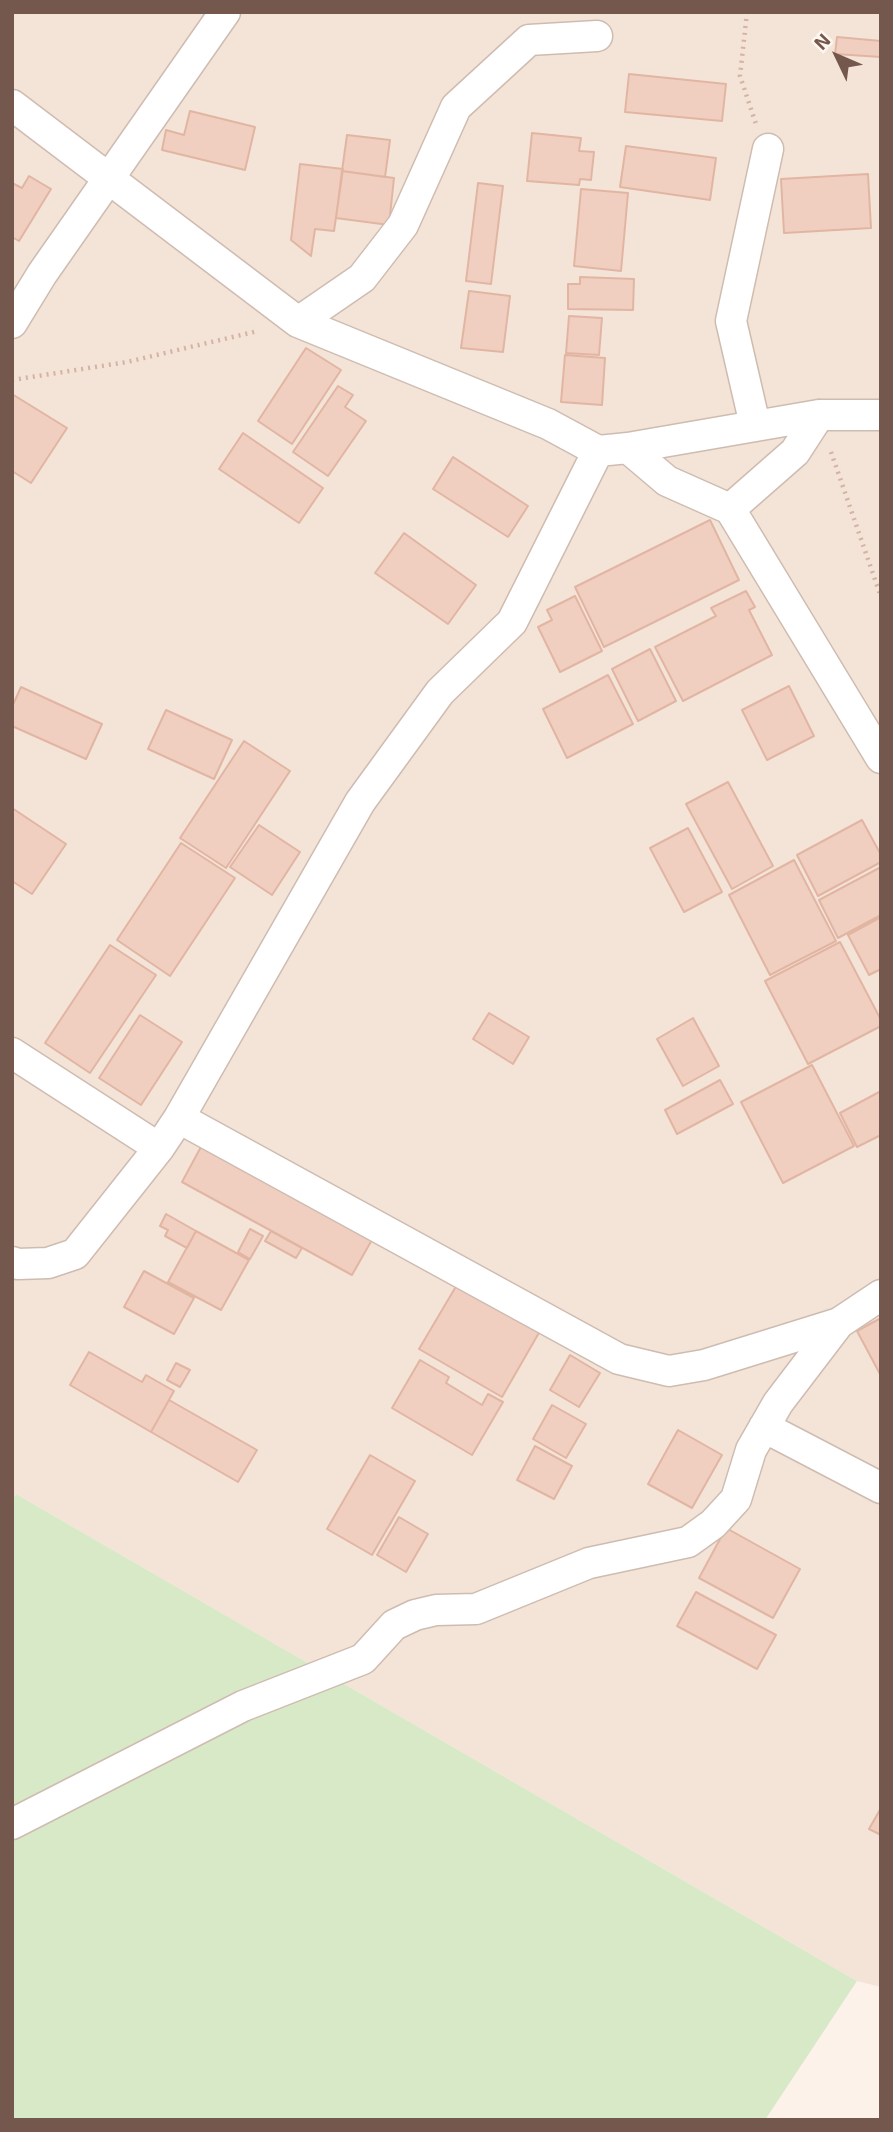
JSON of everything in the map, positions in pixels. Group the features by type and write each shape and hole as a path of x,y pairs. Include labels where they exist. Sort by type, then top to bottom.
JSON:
{"street":[{"path":"12,323 41,274 111,178 225,12"},
{"path":"298,322 362,278 402,225 456,107 529,40 597,36"},
{"path":"12,105 298,322 548,424 598,452 819,415 881,415"},
{"path":"755,425 731,321 768,149"},
{"path":"730,509 795,452 819,415"},
{"path":"628,448 667,481 730,509 881,758"},
{"path":"12,1262 48,1263 75,1254 159,1148 179,1118 359,802 440,692 512,622 598,452"},
{"path":"12,1053 159,1148"},
{"path":"179,1118 619,1359 669,1371 704,1365 839,1323 881,1295"},
{"path":"12,1824 243,1706 363,1659 394,1625 415,1615 436,1610 476,1609 589,1563 688,1542 713,1524 736,1499 751,1450 778,1403 839,1323"},
{"path":"764,1427 881,1488"}],"path":[{"path":"747,12 740,76 751,114 768,149"},
{"path":"12,380 127,362 298,322"},
{"path":"819,415 881,597"}],"shaded area":[{"path":"12,12 881,12 881,1987 857,1981 16,1494 12,1500"}],"green space":[{"path":"16,1494 857,1981 765,2120 12,2120 12,1500"}],"building":[{"path":"837,37 881,41 881,57 835,54"},
{"path":"629,74 726,84 722,121 625,112"},
{"path":"190,111 255,127 245,170 162,150 166,130 184,135"},
{"path":"532,133 581,138 579,151 594,152 591,180 580,179 579,185 527,181"},
{"path":"347,135 390,140 385,177 342,171"},
{"path":"626,146 716,158 710,200 620,187"},
{"path":"300,164 343,169 334,231 315,229 311,256 291,240"},
{"path":"342,171 394,178 389,225 336,218"},
{"path":"868,174 871,228 784,233 781,179"},
{"path":"29,176 51,189 19,241 12,237 12,183 22,188"},
{"path":"478,183 503,186 491,284 466,281"},
{"path":"581,189 628,193 621,271 574,266"},
{"path":"580,277 634,279 633,310 568,309 568,284 580,284"},
{"path":"469,291 510,296 503,352 461,348"},
{"path":"569,316 602,318 599,355 566,353"},
{"path":"306,348 341,370 292,444 258,421"},
{"path":"565,355 605,358 602,405 561,402"},
{"path":"338,386 353,395 345,407 366,421 328,476 293,452"},
{"path":"12,394 67,428 31,483 12,471"},
{"path":"243,433 323,488 299,523 219,469"},
{"path":"453,457 528,506 508,537 433,489"},
{"path":"710,520 739,580 604,647 575,587"},
{"path":"404,533 476,585 448,624 375,573"},
{"path":"746,591 755,607 749,610 772,655 683,701 655,647 716,616 711,608"},
{"path":"575,596 602,651 560,672 538,627 552,620 547,610"},
{"path":"650,649 676,701 638,721 612,669"},
{"path":"608,675 633,724 567,758 543,709"},
{"path":"789,686 814,736 767,760 742,710"},
{"path":"21,687 102,724 86,759 12,726 12,707"},
{"path":"166,710 232,740 214,779 148,749"},
{"path":"244,741 290,771 226,868 180,838"},
{"path":"728,782 773,866 732,889 686,804"},
{"path":"12,808 66,844 32,894 12,881"},
{"path":"862,820 881,855 881,862 818,896 797,855"},
{"path":"259,825 300,852 272,895 230,867"},
{"path":"688,828 722,892 684,912 650,848"},
{"path":"181,843 235,878 170,976 117,940"},
{"path":"794,860 836,941 770,975 729,895"},
{"path":"881,867 881,915 838,938 819,900"},
{"path":"881,917 881,969 869,975 848,935"},
{"path":"840,942 881,1020 881,1026 808,1064 765,981"},
{"path":"110,945 156,975 90,1073 45,1043"},
{"path":"489,1013 529,1037 513,1064 473,1039"},
{"path":"140,1015 182,1042 141,1105 99,1078"},
{"path":"693,1018 719,1066 683,1086 657,1039"},
{"path":"812,1065 854,1146 783,1183 741,1102"},
{"path":"720,1080 733,1104 677,1134 665,1110"},
{"path":"881,1091 881,1135 857,1147 840,1113"},
{"path":"202,1145 373,1238 352,1275 182,1182"},
{"path":"166,1214 196,1231 187,1248 165,1236 168,1230 160,1226"},
{"path":"250,1229 263,1236 250,1259 238,1252"},
{"path":"196,1231 249,1260 221,1310 168,1282"},
{"path":"271,1231 302,1248 296,1258 265,1241"},
{"path":"144,1271 194,1298 174,1334 124,1307"},
{"path":"458,1283 540,1331 502,1397 419,1349"},
{"path":"881,1318 881,1376 857,1331"},
{"path":"89,1352 142,1382 146,1375 174,1391 151,1432 70,1385"},
{"path":"570,1355 600,1373 579,1407 550,1390"},
{"path":"420,1360 449,1377 446,1383 482,1405 488,1394 503,1402 472,1455 392,1408"},
{"path":"176,1363 190,1370 180,1387 167,1380"},
{"path":"169,1400 257,1450 238,1482 151,1432"},
{"path":"552,1405 586,1424 566,1458 533,1439"},
{"path":"678,1430 722,1455 692,1508 648,1484"},
{"path":"535,1446 572,1466 554,1499 517,1480"},
{"path":"370,1455 415,1481 372,1555 327,1529"},
{"path":"399,1517 428,1534 406,1572 377,1555"},
{"path":"726,1528 800,1569 773,1618 699,1578"},
{"path":"696,1592 776,1635 757,1669 677,1626"},
{"path":"881,1808 881,1835 869,1829"}]}
